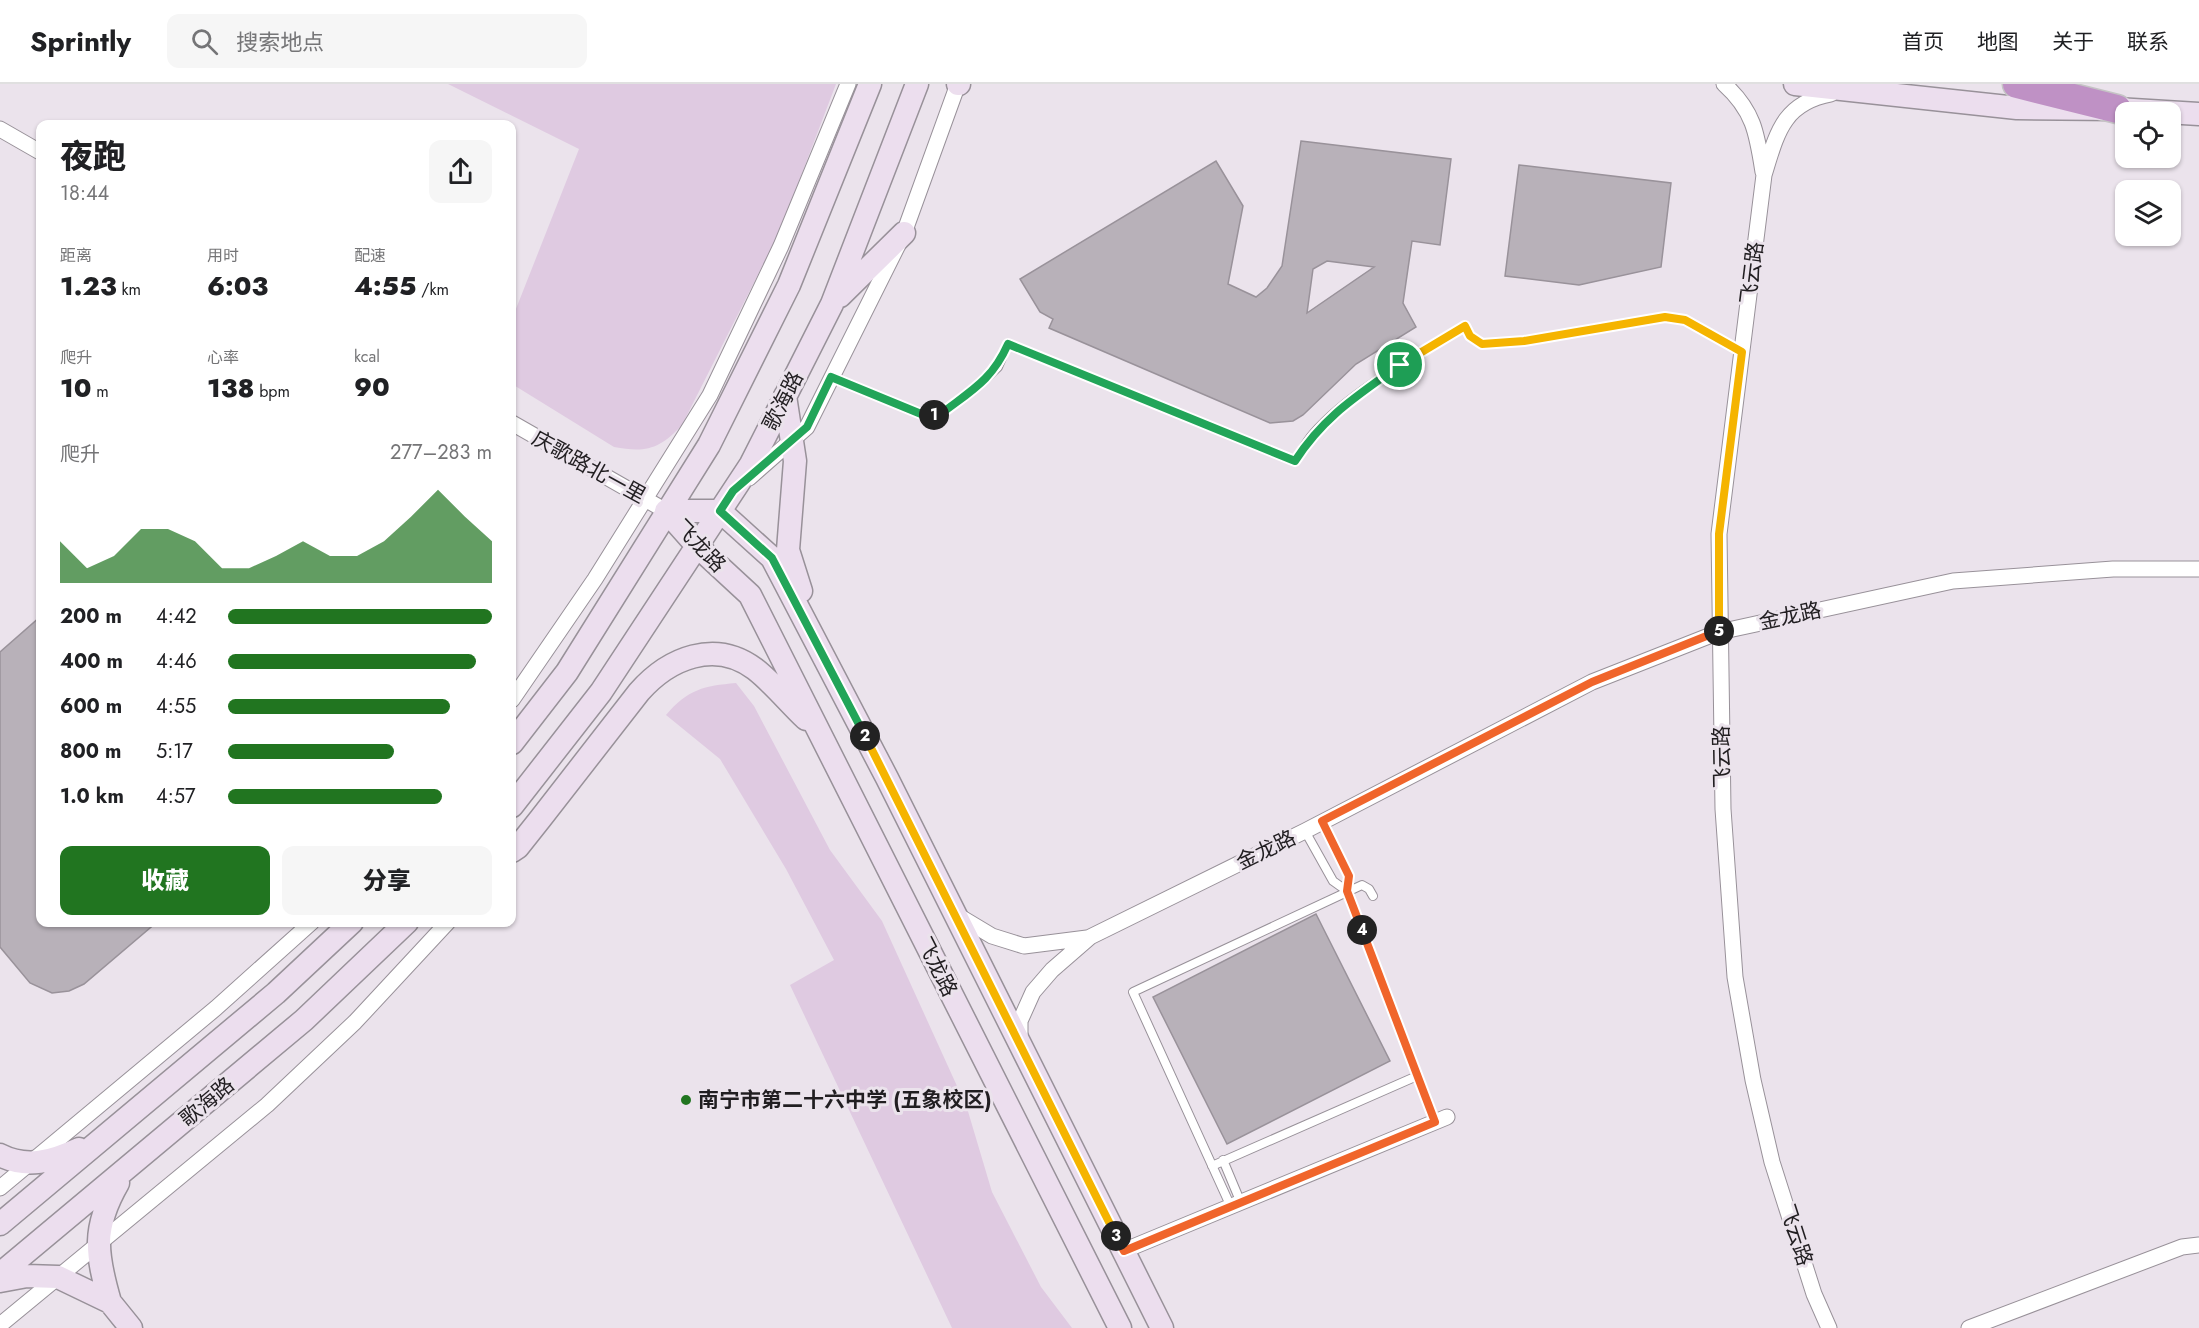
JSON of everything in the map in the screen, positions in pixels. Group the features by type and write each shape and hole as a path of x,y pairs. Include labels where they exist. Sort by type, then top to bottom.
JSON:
{"highway":[{"path":"2017,84 2115,108"}],"main road":[{"name":"歌海路","path":"516,801 601,693 751,464 832,304 917,84"},
{"path":"1795,84 2017,108 2115,109"},
{"path":"516,738 567,672 709,445 789,285 868,88"},
{"path":"2181,113 2199,114"},
{"path":"832,304 904,233"},
{"path":"785,396 795,461 788,550 817,644"},
{"name":"飞龙路","path":"666,511 720,511 772,558 1162,1328"},
{"name":"飞龙路","path":"666,511 697,546 750,595 1120,1328"},
{"path":"516,847 639,692 654,675 674,662 707,653 729,656 754,669 818,730"},
{"name":"歌海路","path":"0,1224 276,993 347,927"},
{"name":"歌海路","path":"0,1274 304,1020 402,927"},
{"path":"0,1155 29,1164 56,1159 102,1138"},
{"path":"126,1169 104,1207 97,1245 99,1263 110,1302 131,1328"},
{"path":"0,1281 27,1276 58,1277 110,1302"}],"street":[{"path":"516,694 595,579 710,395 781,246 848,84"},
{"path":"733,491 807,427 904,233 958,84"},
{"name":"飞云路","path":"1724,84 1738,97 1755,124 1764,175"},
{"name":"飞云路","path":"1829,1328 1814,1294 1772,1162 1735,977 1723,809 1719,534 1764,175 1779,127 1796,108 1814,97 1848,90"},
{"path":"0,129 36,150"},
{"name":"庆歌路北一里","path":"516,425 666,511"},
{"name":"金龙路","path":"1021,1047 1020,1021 1033,992 1052,970 1090,937 1305,831 1592,682 1719,632 1953,581 2113,569 2199,569"},
{"name":"金龙路","path":"954,914 992,936 1024,946 1090,937"},
{"path":"0,1188 216,1008 306,927"},
{"path":"0,1325 267,1105 355,1022 443,927"},
{"path":"1124,1251 1441,1119"},
{"path":"2182,1247 2199,1235"},
{"path":"1969,1328 2182,1247 2199,1245"}],"lane":[{"path":"831,377 926,416 942,413 998,367 1008,344 1295,461 1313,434 1337,411 1400,365 1465,326 1470,336 1482,344 1524,341 1665,317 1685,320 1742,352"},
{"path":"1322,821 1349,876 1347,891 1417,1076 1441,1119"},
{"path":"1305,831 1333,881 1347,891"},
{"path":"1236,1205 1212,1166 1133,993 1347,891 1362,885 1369,889 1373,896"},
{"path":"1212,1166 1417,1076"},
{"path":"1223,1160 1236,1205"}],"shaded area":[{"path":"448,84 836,84 780,231 682,425 667,439 644,449 614,447 516,386 516,309 579,149"},
{"path":"736,683 754,706 830,850 882,921 967,1108 992,1192 1041,1287 1072,1328 952,1328 790,985 834,960 786,869 720,759 666,715 682,699 697,690"}],"building":[{"path":"1301,141 1451,159 1440,245 1412,241 1403,303 1416,327 1356,364 1303,415 1293,421 1270,423 1049,328 1053,319 1040,312 1020,279 1216,161 1243,206 1228,284 1256,297 1267,288 1282,266","holes":["1327,261 1374,267 1307,313 1313,269"]},
{"path":"1519,165 1671,183 1661,267 1579,285 1505,276"},
{"path":"36,620 36,927 151,927 84,984 69,991 52,993 30,983 0,947 0,652"},
{"path":"1316,914 1390,1061 1227,1144 1153,997"}],"place":[{"name":"南宁市第二十六中学 (五象校区)","path":"686,1100"}],"route":[{"path":"1665,317 1685,320 1742,352 1719,534 1719,632 1592,682 1322,821 1349,876 1347,891 1435,1122 1124,1251 887,778 772,558 720,511 733,491 807,427 831,377 926,416 942,413 981,383 998,367 1008,344 1295,461 1313,434 1337,411 1400,365 1465,326 1470,336 1482,344 1524,341 1665,317"}]}
